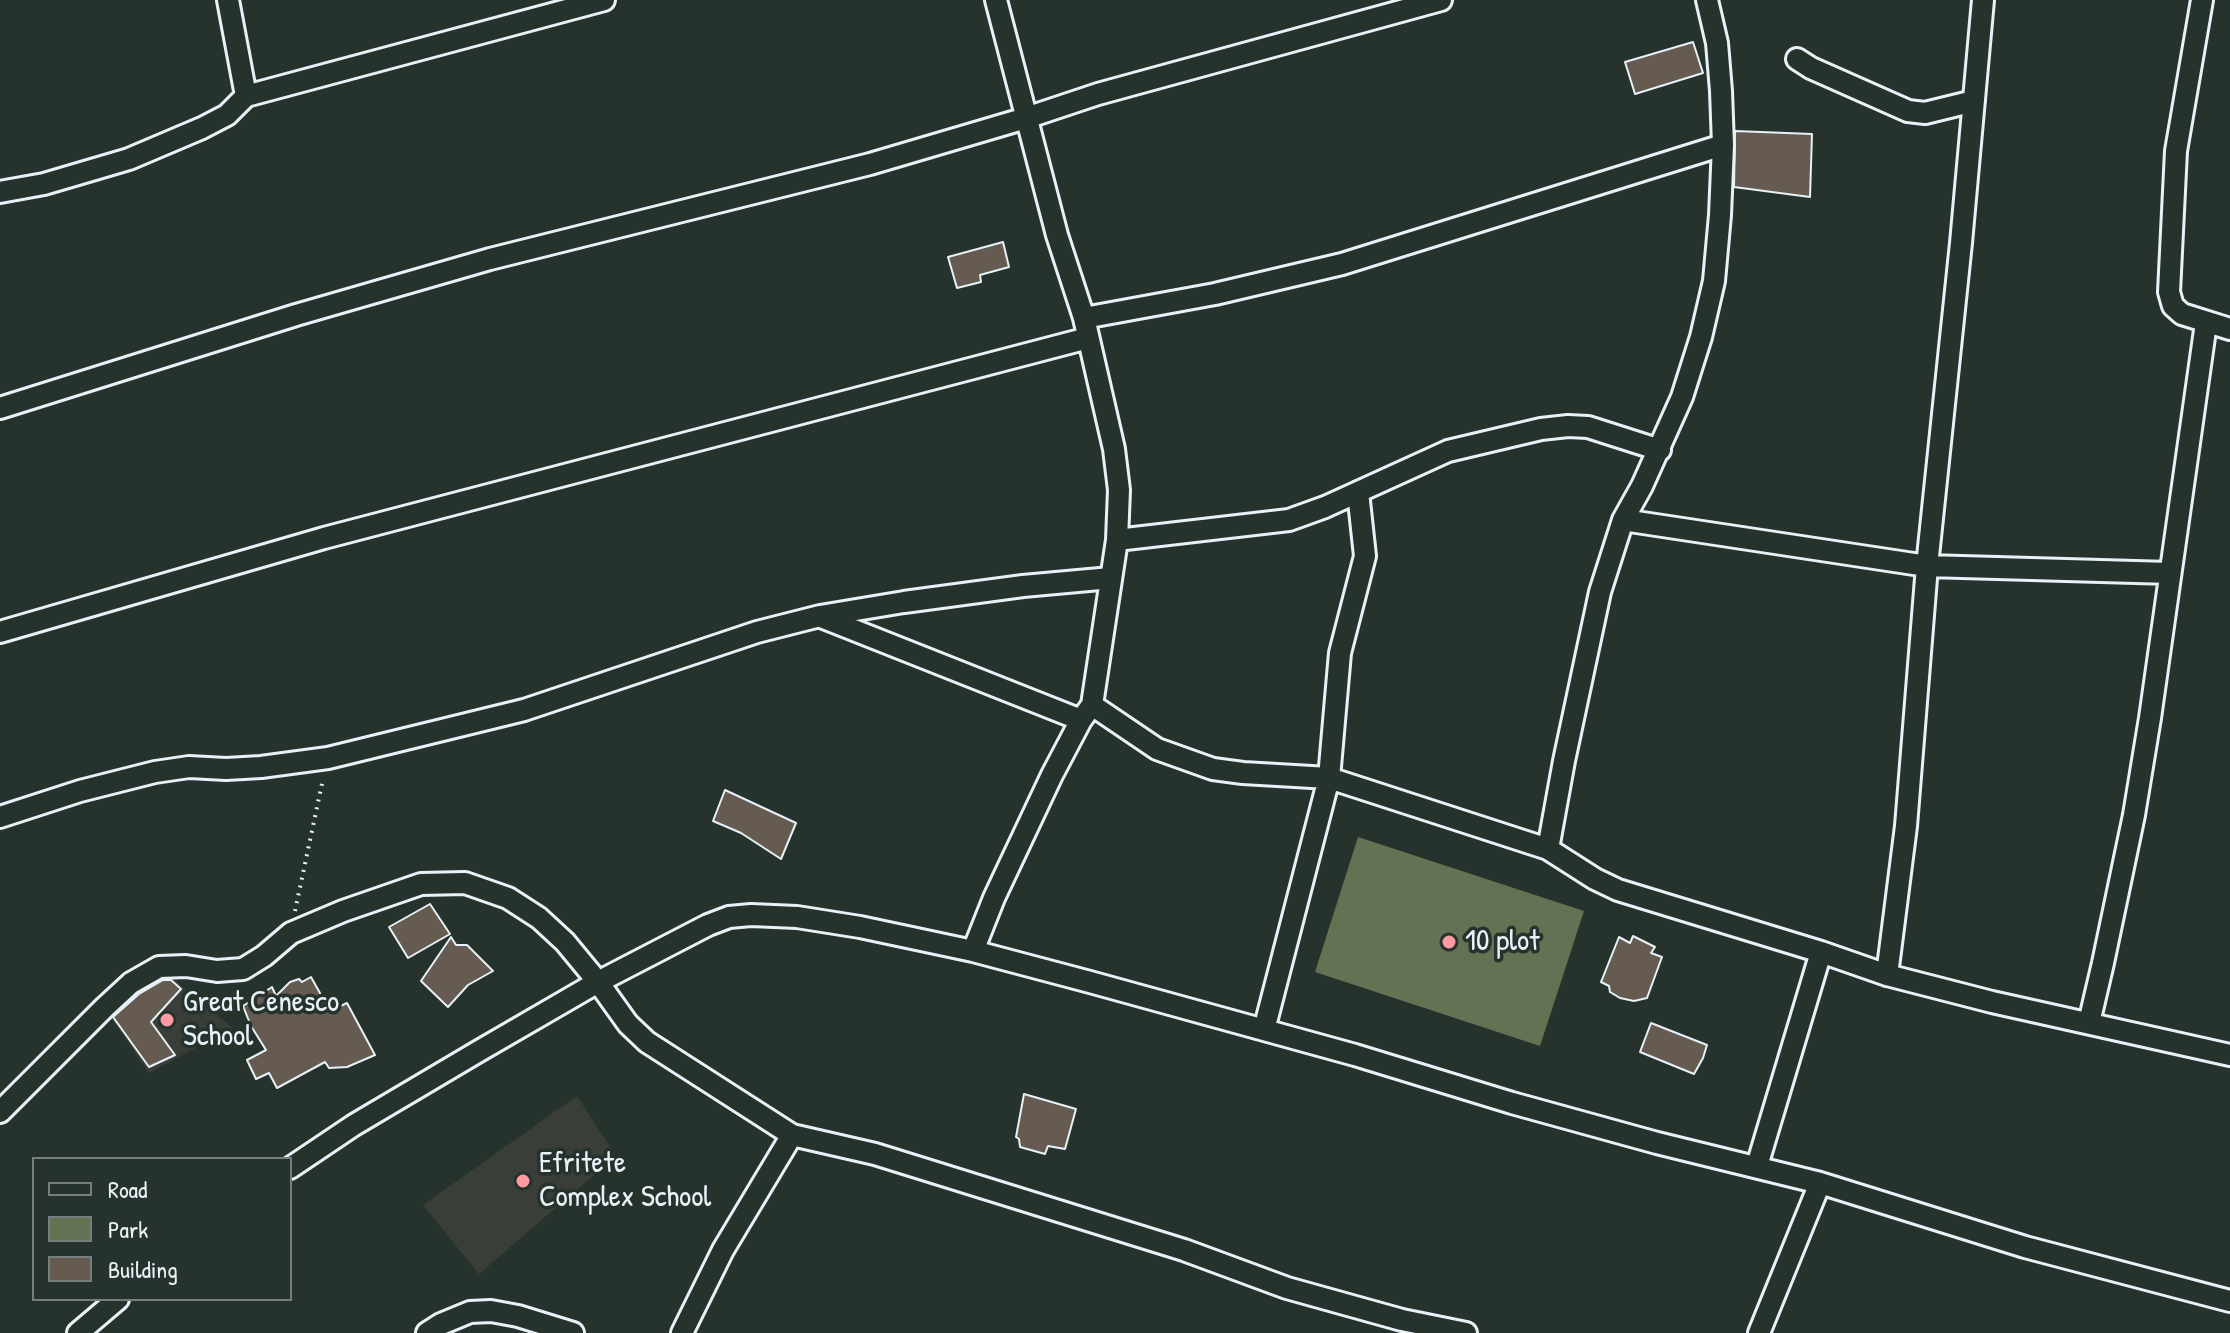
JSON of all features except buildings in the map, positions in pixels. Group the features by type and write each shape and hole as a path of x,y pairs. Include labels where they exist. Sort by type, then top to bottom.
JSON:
{"street":[{"path":"228,0 246,96"},
{"path":"0,192 44,184 129,159 227,115 246,96 604,0"},
{"path":"973,951 1014,854 1087,712 1117,540 1119,490 1114,449 1086,328 1057,235 996,0"},
{"path":"0,408 296,315 490,259 870,164 1098,94 1441,0"},
{"path":"1548,849 1600,592 1623,520 1660,450 1682,397 1714,281 1723,145 1717,43 1707,0"},
{"path":"1887,975 1906,826 1927,566 1983,0"},
{"path":"2202,0 2176,151 2169,292 2173,306 2182,314 2230,329"},
{"path":"1797,59 1908,111 1925,113 1974,101"},
{"path":"0,632 324,538 1086,328 1342,264 1723,145"},
{"path":"2089,1023 2134,815 2206,323"},
{"path":"1117,540 1289,520 1448,451 1541,429 1588,427 1660,450"},
{"path":"1264,1030 1329,778 1340,653 1365,556 1358,492"},
{"path":"1623,520 1927,566 2170,573"},
{"path":"0,817 80,791 155,772 189,767 261,767 328,758 524,710 757,632 820,616 979,592 1111,578"},
{"path":"820,616 1087,712 1157,749 1213,769 1329,778 1548,849 1618,890 1887,975 1992,1002 2230,1055"},
{"path":"0,1112 131,983 159,967 171,965 217,971 243,969 291,933 343,911 421,884 465,883 508,898 539,918 565,942 628,1024 647,1042 792,1135 888,1158 1184,1250 1302,1292 1402,1320 1466,1333"},
{"path":"292,1167 354,1125 598,982 708,925 729,917 751,915 797,917 973,951 1264,1030 1657,1143 1820,1183 2025,1247 2230,1301"},
{"path":"1757,1166 1821,952"},
{"path":"682,1333 723,1250 792,1135"},
{"path":"1759,1333 1820,1183"},
{"path":"78,1333 116,1301"},
{"path":"427,1333 470,1312 491,1311 573,1333"}],"path":[{"path":"291,933 328,758"}],"shaded area":[{"name":"Great Cenesco School","path":"162,970 233,1028 149,1073 107,1012"},
{"name":"Efritete Complex School","path":"577,1096 616,1156 479,1274 423,1205"}],"green space":[{"name":"10 plot","path":"1358,837 1584,911 1540,1046 1315,972"}],"place":[{"name":"10 plot","path":"1449,942"},
{"name":"Great Cenesco School","path":"167,1020"},
{"name":"Efritete Complex School","path":"523,1181"}]}
